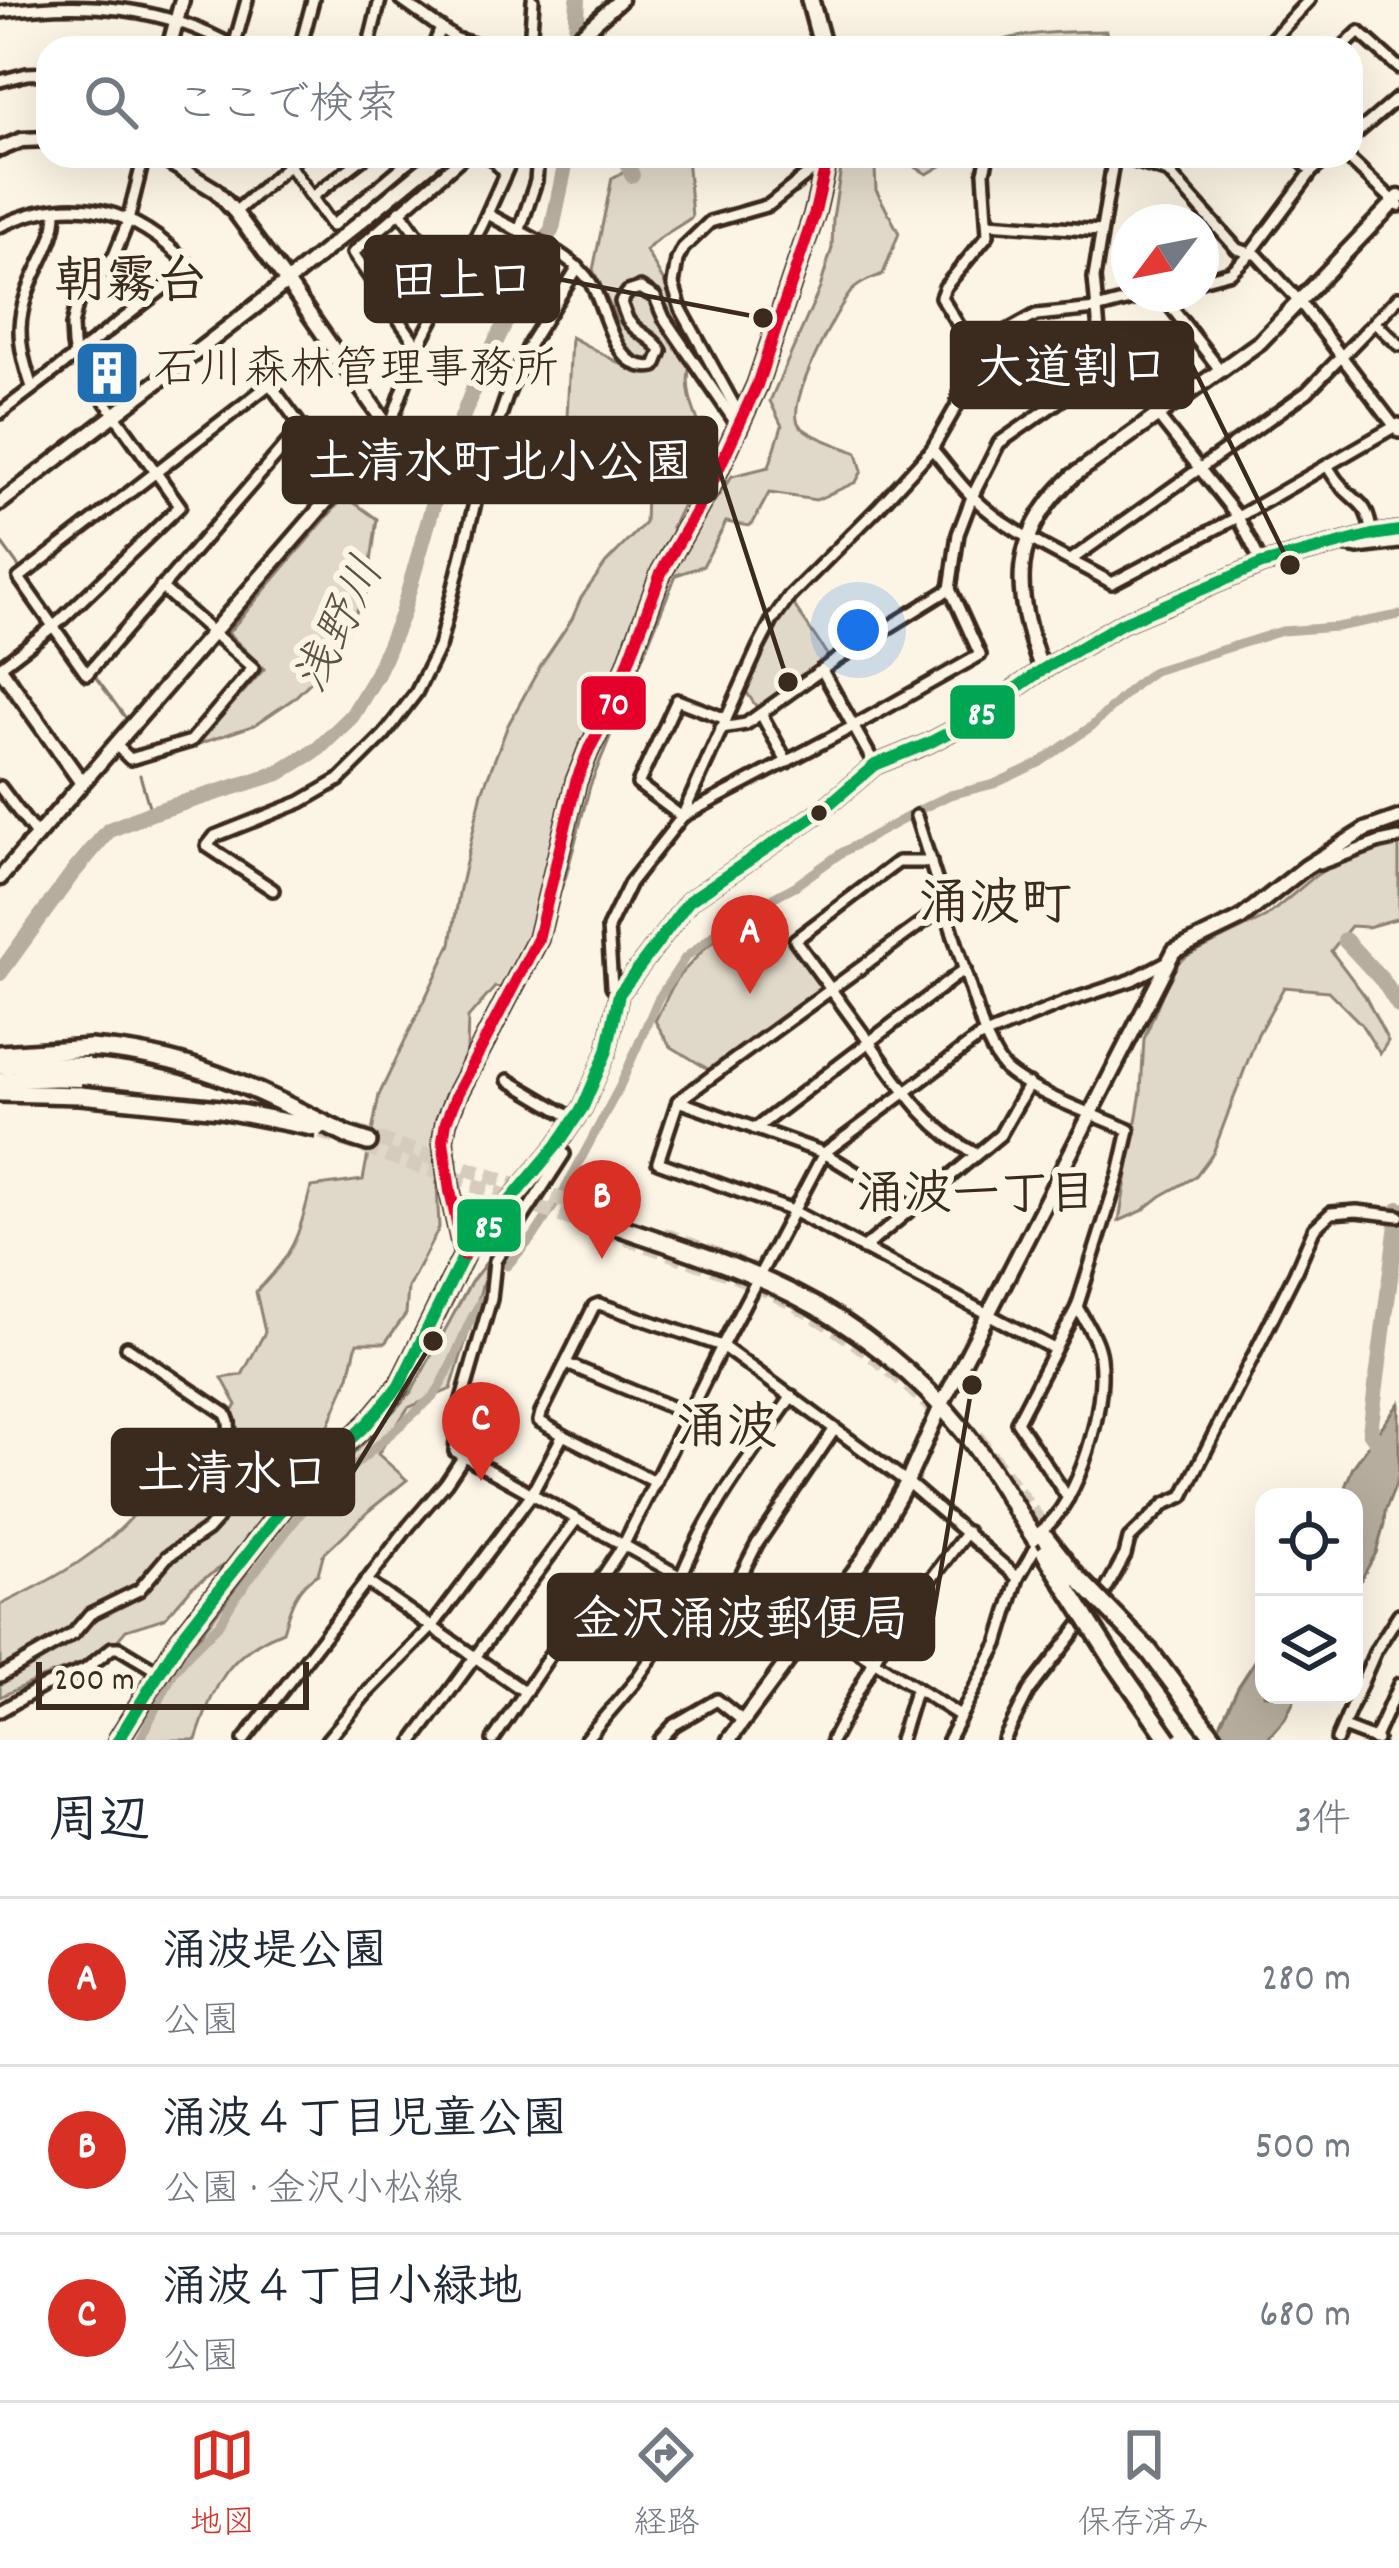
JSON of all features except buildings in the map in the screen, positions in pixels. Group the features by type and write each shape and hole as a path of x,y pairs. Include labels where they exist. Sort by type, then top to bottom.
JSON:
{"main road":[{"path":"810,0 820,36"},
{"path":"464,1255 443,1141 446,1122 538,939 576,782 612,707 661,573 713,481 765,363 825,168"},
{"path":"118,1740 195,1619 304,1480 391,1397 464,1255 574,1119 607,1052 619,994 689,901 806,823 875,765 965,724 1042,670 1122,623 1262,565 1399,531"},
{"path":"0,1054 90,1048 157,1056 230,1078 350,1136"},
{"path":"0,1066 87,1066 169,1074 226,1088 323,1127 157,1086 44,1078 0,1081"},
{"path":"0,1094 80,1095 220,1109 368,1142"},
{"path":"586,1216 794,1294 846,1325 908,1374 964,1431 1010,1496 1026,1509 1113,1660 1169,1740"},
{"path":"1041,1539 1149,1651 1216,1740"},
{"path":"1074,1581 1159,1694 1202,1740"},
{"path":"1159,1694 1184,1740"}],"street":[{"path":"173,36 182,0"},
{"path":"238,36 247,0"},
{"path":"303,36 313,0"},
{"path":"371,36 380,0"},
{"path":"401,0 451,36"},
{"path":"531,36 533,0"},
{"path":"580,36 620,0"},
{"path":"1275,36 1309,0"},
{"path":"0,12 47,3 108,3 177,21 210,36"},
{"path":"438,36 441,28"},
{"path":"1355,36 1359,32 1399,68"},
{"path":"0,81 36,74"},
{"path":"1363,128 1399,97"},
{"path":"0,148 36,139"},
{"path":"82,783 0,668 53,626 180,506 75,356 72,326 77,304 114,256 141,168"},
{"path":"179,168 215,190 235,212 389,429"},
{"path":"235,212 286,168"},
{"path":"291,168 332,226 401,168"},
{"path":"312,197 350,168"},
{"path":"0,503 287,282 425,168"},
{"path":"418,347 352,253 450,168"},
{"path":"501,168 506,173"},
{"path":"0,878 389,429 418,347 508,168"},
{"path":"521,233 536,168"},
{"path":"739,422 681,309 673,284 677,260 710,222 770,205 815,168"},
{"path":"976,354 941,298 988,235 985,168"},
{"path":"1115,168 1094,278 1100,331 1115,362 1238,517 1262,565"},
{"path":"932,448 972,497 1028,537 1112,583 1398,427 1257,255 1237,249 1168,172 1155,168"},
{"path":"1309,168 1312,171"},
{"path":"1219,275 1231,272 1250,254 1316,168"},
{"path":"1042,670 1019,579 1028,537 1052,496 1260,342 1398,202 1360,168"},
{"path":"0,226 46,209 88,208 128,218 171,246 191,266 0,413"},
{"path":"32,387 18,332 25,297 56,227 56,211"},
{"path":"400,211 452,284"},
{"path":"488,214 574,263 602,304 622,353 646,368 655,366 661,351 655,340 627,319 621,302 628,292 640,288 655,297 664,318 739,422"},
{"path":"988,223 1101,231"},
{"path":"273,890 207,846 215,836 301,802 339,780 385,735 416,693 439,647 488,451 507,396 574,263"},
{"path":"1071,560 1307,392 1399,297"},
{"path":"619,994 612,986 608,928 630,883 682,817 772,621 789,597 932,448 956,407 968,368 982,345 1036,315 1111,306"},
{"path":"1175,312 1221,371"},
{"path":"1375,322 1399,345"},
{"path":"682,817 980,655 950,590 958,534 972,497 999,443 1115,362"},
{"path":"302,426 87,674 19,578 270,384 302,426 343,483"},
{"path":"1327,466 1341,488 1363,505 1372,535"},
{"path":"1336,544 1358,548 1399,543"},
{"path":"116,745 130,759 191,741 253,668 161,587"},
{"path":"682,817 638,784 676,700 723,723 746,724 950,590"},
{"path":"823,672 875,765"},
{"path":"761,714 787,761"},
{"path":"0,787 37,836"},
{"path":"916,816 986,1035 1004,1067 1029,1084 1129,1130 1077,1307 1017,1422 1068,1498"},
{"path":"729,1740 864,1558 907,1482 1166,962 1174,951 1240,919 1306,867 1365,830 1399,818"},
{"path":"1306,867 1399,838"},
{"path":"931,862 898,862 795,940 933,1125 976,1154"},
{"path":"945,906 678,1101 658,1162 794,1211 1054,1349"},
{"path":"493,1740 623,1546 824,1153 986,1035 1132,980 1166,962"},
{"path":"755,1129 965,969"},
{"path":"508,1081 574,1119"},
{"path":"863,1249 1000,1135 1029,1084"},
{"path":"678,1101 824,1153 912,1207"},
{"path":"557,1145 564,1154 495,1261 491,1299 459,1410 455,1451 681,1577 733,1591 817,1624 960,1716"},
{"path":"1103,1595 1129,1539 1165,1504 1183,1496 1314,1228 1331,1213 1357,1210 1399,1216"},
{"path":"655,1482 539,1421 593,1306 607,1304 722,1346 907,1482 1018,1579"},
{"path":"948,1740 998,1643 1018,1579 1085,1461 1101,1371 1096,1343 1077,1307"},
{"path":"0,1676 73,1634 90,1614 139,1590 167,1558 216,1520 232,1491 226,1414 127,1347"},
{"path":"568,1364 690,1415"},
{"path":"681,1577 716,1507 792,1396"},
{"path":"733,1591 757,1544 833,1430"},
{"path":"327,1740 432,1627 531,1495 563,1435"},
{"path":"251,1738 464,1456"},
{"path":"414,1740 576,1520"},
{"path":"832,1740 885,1640 968,1532"},
{"path":"366,1581 525,1692"},
{"path":"585,1740 633,1684 701,1581"},
{"path":"1337,1740 1376,1651 1399,1614"},
{"path":"1004,1740 1029,1691 1080,1624"},
{"path":"0,1711 85,1670 112,1648 159,1672"},
{"path":"1343,1726 1375,1740 1399,1684"},
{"path":"900,1740 916,1688"},
{"path":"660,1740 674,1725 716,1700 743,1721"}],"shaded area":[{"path":"1106,31 1107,36 1021,36"},
{"path":"632,168 688,168 692,217 646,251 695,348 688,387 710,449 672,527 690,536 732,476 769,467 782,426 770,401 820,288 832,248 841,168 879,168 876,190 899,233 883,274 857,287 843,303 815,357 797,412 802,427 857,453 862,471 856,482 816,500 769,493 753,523 726,522 703,566 676,575 590,786 566,876 522,991 495,987 468,1018 467,1051 442,1108 435,1138 439,1228 408,1288 406,1314 385,1343 357,1343 349,1376 319,1449 324,1470 348,1460 412,1391 485,1264 451,1389 408,1408 378,1454 407,1480 323,1555 318,1574 295,1598 283,1631 248,1650 225,1673 196,1740 128,1740 248,1574 232,1560 192,1587 165,1618 126,1630 105,1655 0,1697 0,1605 60,1574 114,1535 144,1502 161,1456 170,1445 189,1437 217,1437 237,1405 222,1378 242,1375 265,1332 256,1292 293,1244 311,1187 363,1180 379,1095 451,944 482,792 508,725 581,598 606,563 645,523 646,493 566,438 571,337 630,369 614,314 593,270 612,178"},
{"path":"345,496 377,519 367,591 330,663 293,699 255,725 196,745 264,669 228,633"},
{"path":"792,602 830,659 758,709 745,690"},
{"path":"1399,830 1399,918 1368,927 1351,926 1331,951 1365,996 1388,1041 1380,1054 1361,1024 1328,991 1284,987 1258,1034 1213,1153 1195,1177 1119,1221 1141,1092 1144,1039 1174,965 1266,917 1315,876 1386,831"},
{"path":"765,908 821,984 819,991 711,1071 670,1046 655,1021 676,979 708,945"},
{"path":"1399,1403 1399,1476 1376,1553 1363,1576 1363,1488 1345,1488 1353,1467"},
{"path":"1255,1661 1255,1704 1292,1704 1266,1740 1208,1740 1216,1733"}],"waterway":[{"name":"浅野川","path":"576,36 578,0"},
{"name":"浅野川","path":"0,973 109,830 279,773 318,749 352,716 377,674 402,614 447,456 479,375 552,229 565,168"},
{"path":"629,168 632,175"},
{"path":"0,541 21,570"},
{"path":"29,581 53,616"},
{"path":"913,813 1039,763 1092,726 1154,671 1282,631 1399,615"},
{"path":"63,630 86,663"},
{"path":"94,675 125,717"},
{"path":"140,775 151,813"},
{"path":"507,1266 565,1189 620,1086 658,999 685,958 733,919 911,815"},
{"path":"1345,940 1399,1006"},
{"path":"1385,1454 1370,1432 1399,1209"},
{"path":"436,1393 487,1293"},
{"path":"188,1655 220,1623 315,1495 435,1395"},
{"path":"140,1740 187,1656"}],"tunnel":[{"path":"321,1132 766,1290 847,1337 944,1420"},
{"path":"356,1132 601,1213"},
{"path":"663,1234 764,1273"},
{"path":"976,1436 1051,1537"}],"transit line":[{"name":"70","path":"464,1255 443,1141 446,1122 538,939 576,782 612,707 661,573 713,481 757,385 825,168"},
{"name":"85","path":"118,1740 179,1641 304,1481 368,1423 399,1386 464,1255 583,1107 607,1051 619,994 689,901 820,812 875,765 965,724 1042,670 1122,623 1262,564 1399,531"}],"place":[{"name":"田上口","path":"763,318"},
{"name":"石川森林管理事務所","path":"107,373"},
{"name":"大道割口","path":"1290,565"},
{"name":"土清水町北小公園","path":"788,682"},
{"name":"涌波堤公園","path":"750,994"},
{"name":"涌波４丁目児童公園","path":"602,1259"},
{"name":"土清水口","path":"433,1341"},
{"name":"金沢涌波郵便局","path":"972,1385"},
{"name":"涌波４丁目小緑地","path":"481,1481"}],"district":[{"name":"朝霧台","path":"131,286"},
{"name":"涌波町","path":"995,908"},
{"name":"涌波一丁目","path":"976,1198"},
{"name":"涌波","path":"727,1432"}]}
